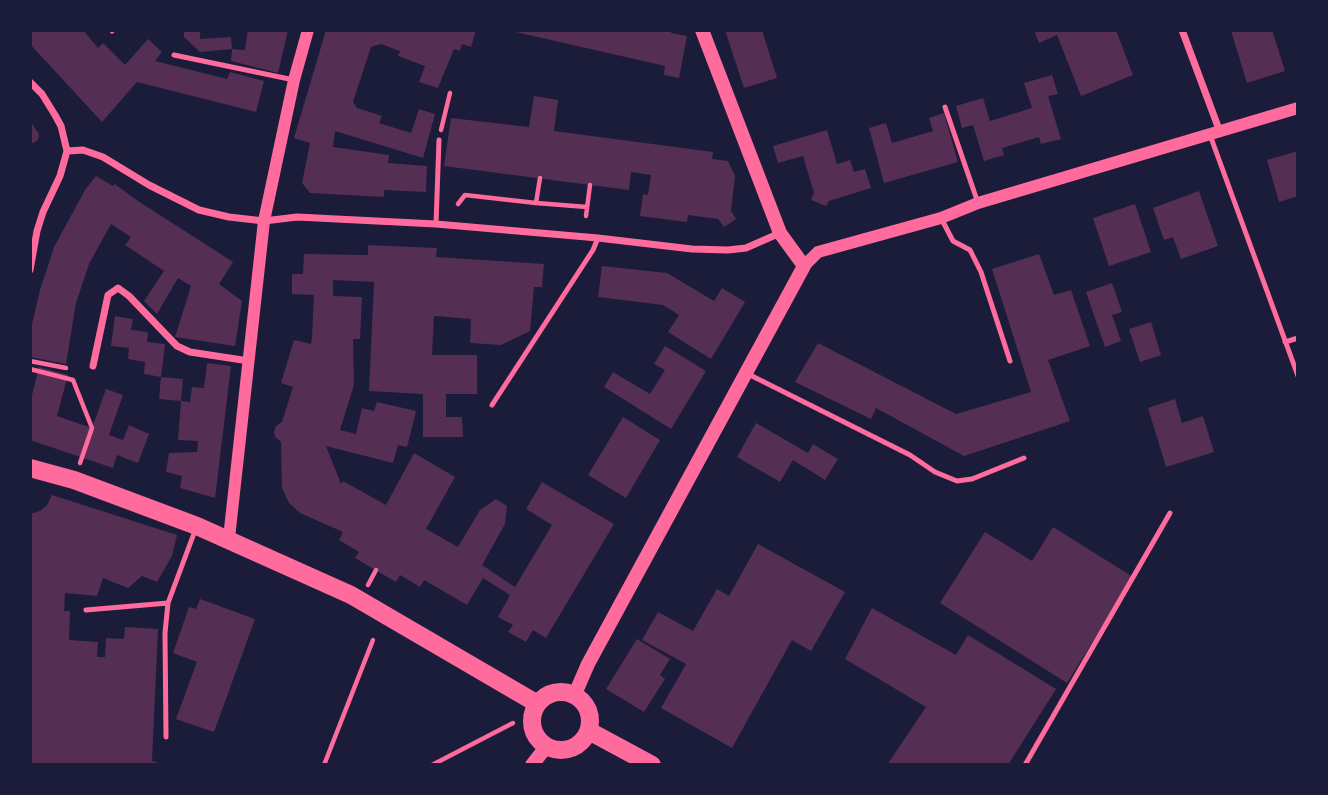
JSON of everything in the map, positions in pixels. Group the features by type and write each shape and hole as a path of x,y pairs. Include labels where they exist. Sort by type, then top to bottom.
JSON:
{"main road":[{"path":"575,694 588,664 804,266 780,233 702,30"},
{"path":"30,468 74,480 229,538 277,563 351,595 536,703"},
{"path":"565,691 575,694 583,700 589,712 589,731 574,747 564,750 546,747 533,732 531,722 536,703 552,692 565,691"},
{"path":"589,731 652,765"},
{"path":"532,765 546,747"}],"street":[{"path":"229,538 264,221 294,80 308,30"},
{"path":"1181,30 1215,133"},
{"path":"30,82 42,94 55,115 67,151 60,176 33,230 30,270"},
{"path":"804,266 818,252 941,218 978,203 1298,108"},
{"path":"67,151 83,150 103,157 149,186 198,210 229,217 264,221 297,217 436,224 692,249 746,248 780,233"},
{"path":"93,366 108,295 118,288 177,346 190,352 249,360"}],"lane":[{"path":"174,55 294,80"},
{"path":"945,107 978,203"},
{"path":"1215,133 1298,376"},
{"path":"436,224 439,140"},
{"path":"941,218 953,241 970,250 981,272 1010,360"},
{"path":"492,405 593,250 598,238"},
{"path":"1285,342 1298,338"},
{"path":"746,373 957,481 972,479 1024,458"},
{"path":"1025,765 1170,513"},
{"path":"166,737 164,633 167,603 197,526"},
{"path":"86,610 167,603"}],"path":[{"path":"439,140 450,93"},
{"path":"536,203 540,178"},
{"path":"586,216 590,185"},
{"path":"458,204 465,195 587,207"},
{"path":"30,361 66,368"},
{"path":"30,369 74,380 92,428 74,480"},
{"path":"368,586 376,570"},
{"path":"324,765 373,640"},
{"path":"432,765 513,723"}],"building":[{"path":"30,30 83,30 98,48 103,43 125,65 148,39 162,52 155,61 227,79 230,72 264,81 256,112 137,82 102,122 30,44"},
{"path":"184,30 200,30 200,39 231,37 232,49 200,52 184,37"},
{"path":"248,30 288,30 278,73 231,61 232,49 245,50"},
{"path":"326,30 476,30 471,47 462,44 460,51 454,49 438,88 419,82 425,66 398,56 400,51 381,44 371,47 353,102 357,108 382,116 379,123 411,133 419,109 435,114 423,158 335,131 333,147 389,155 388,163 427,166 426,192 384,190 384,197 310,193 302,183 310,143 294,138"},
{"path":"507,30 672,30 671,33 687,36 679,78 664,75 665,66"},
{"path":"725,30 762,30 777,78 744,88"},
{"path":"1034,30 1116,30 1133,75 1081,96 1057,35 1039,43"},
{"path":"1272,30 1285,71 1247,83 1231,31"},
{"path":"1052,75 1058,94 1048,96 1061,139 1041,144 1039,137 1002,148 1004,155 984,161 973,125 962,128 956,106 983,98 990,121 1032,108 1024,83"},
{"path":"534,96 558,100 554,131 713,152 712,159 728,161 735,176 731,211 736,219 724,227 718,219 688,215 687,222 640,216 643,194 648,195 651,175 631,172 629,190 444,166 451,118 529,127"},
{"path":"944,113 958,162 884,183 869,128 886,123 892,143 933,131 929,118"},
{"path":"30,121 39,134 38,140 30,144"},
{"path":"827,130 837,164 850,160 854,172 865,169 871,188 829,201 826,206 811,200 814,193 803,156 778,163 773,146"},
{"path":"1298,151 1298,196 1279,202 1267,160"},
{"path":"96,176 113,186 115,184 233,262 219,284 242,301 235,346 175,337 191,286 178,278 157,314 144,301 164,271 125,245 131,237 111,224 89,264 76,303 66,364 30,357 30,333 54,247 85,190"},
{"path":"1199,191 1218,246 1181,259 1173,237 1164,240 1153,208"},
{"path":"1135,204 1151,252 1109,266 1093,218"},
{"path":"368,245 437,248 436,257 544,264 542,287 534,287 530,331 501,345 470,343 471,319 434,316 432,355 477,355 477,394 446,394 446,417 462,417 463,437 423,437 423,394 369,391 374,282 333,280 333,296 362,297 360,339 353,339 354,385 340,430 356,434 362,408 374,411 377,402 416,411 407,447 398,445 393,463 326,446 341,484 343,481 386,505 414,453 455,477 426,529 458,547 480,510 496,499 507,506 505,524 482,565 515,587 552,525 526,509 542,482 614,524 546,638 533,630 526,642 508,632 513,625 498,617 510,595 483,578 467,605 424,580 420,587 400,575 396,582 355,558 359,552 339,540 343,532 300,513 289,503 282,488 281,442 274,432 276,426 282,422 293,387 281,383 294,340 311,344 312,338 314,295 292,294 292,274 303,274 304,254 368,255"},
{"path":"1039,254 1054,295 1071,290 1090,346 1048,360 1070,421 964,456 876,408 871,419 795,382 818,343 956,414 1031,392 992,269"},
{"path":"602,266 667,273 714,301 722,288 745,302 711,359 668,332 679,315 663,305 598,297"},
{"path":"1112,283 1122,312 1112,315 1121,341 1105,347 1086,292"},
{"path":"115,316 133,319 131,330 148,332 147,342 165,344 161,377 144,374 145,362 128,359 129,348 111,346"},
{"path":"1151,322 1161,355 1140,362 1129,329"},
{"path":"665,346 706,371 671,429 604,387 613,372 650,394 665,370 654,364"},
{"path":"207,363 231,366 215,498 180,488 182,476 166,472 169,453 197,452 198,441 178,440 181,401 190,402 192,387 204,388"},
{"path":"39,367 68,375 57,416 92,428 106,389 123,395 109,435 123,440 129,425 149,434 138,463 117,455 113,468 30,440 30,403"},
{"path":"161,377 183,379 181,401 159,399"},
{"path":"1175,399 1182,423 1203,416 1214,452 1166,467 1148,408"},
{"path":"623,417 660,440 626,498 588,475"},
{"path":"756,423 808,453 813,444 838,459 825,480 793,460 780,482 737,457"},
{"path":"52,495 177,535 172,556 157,582 142,576 128,588 103,578 97,596 65,593 64,611 70,611 69,640 98,642 97,657 105,657 106,638 124,639 125,627 158,629 152,761 167,765 30,765 30,514 47,505"},
{"path":"1053,527 1133,577 1067,683 940,603 985,532 1032,561"},
{"path":"758,544 845,592 811,651 792,640 732,748 661,708 686,664 642,640 658,612 693,631 717,589 729,596"},
{"path":"200,599 255,619 214,732 176,719 197,662 173,653 189,607 196,609"},
{"path":"872,608 956,655 968,635 1056,689 1008,765 887,765 926,707 845,659"},
{"path":"637,639 670,659 660,675 665,679 644,712 606,689"}]}
